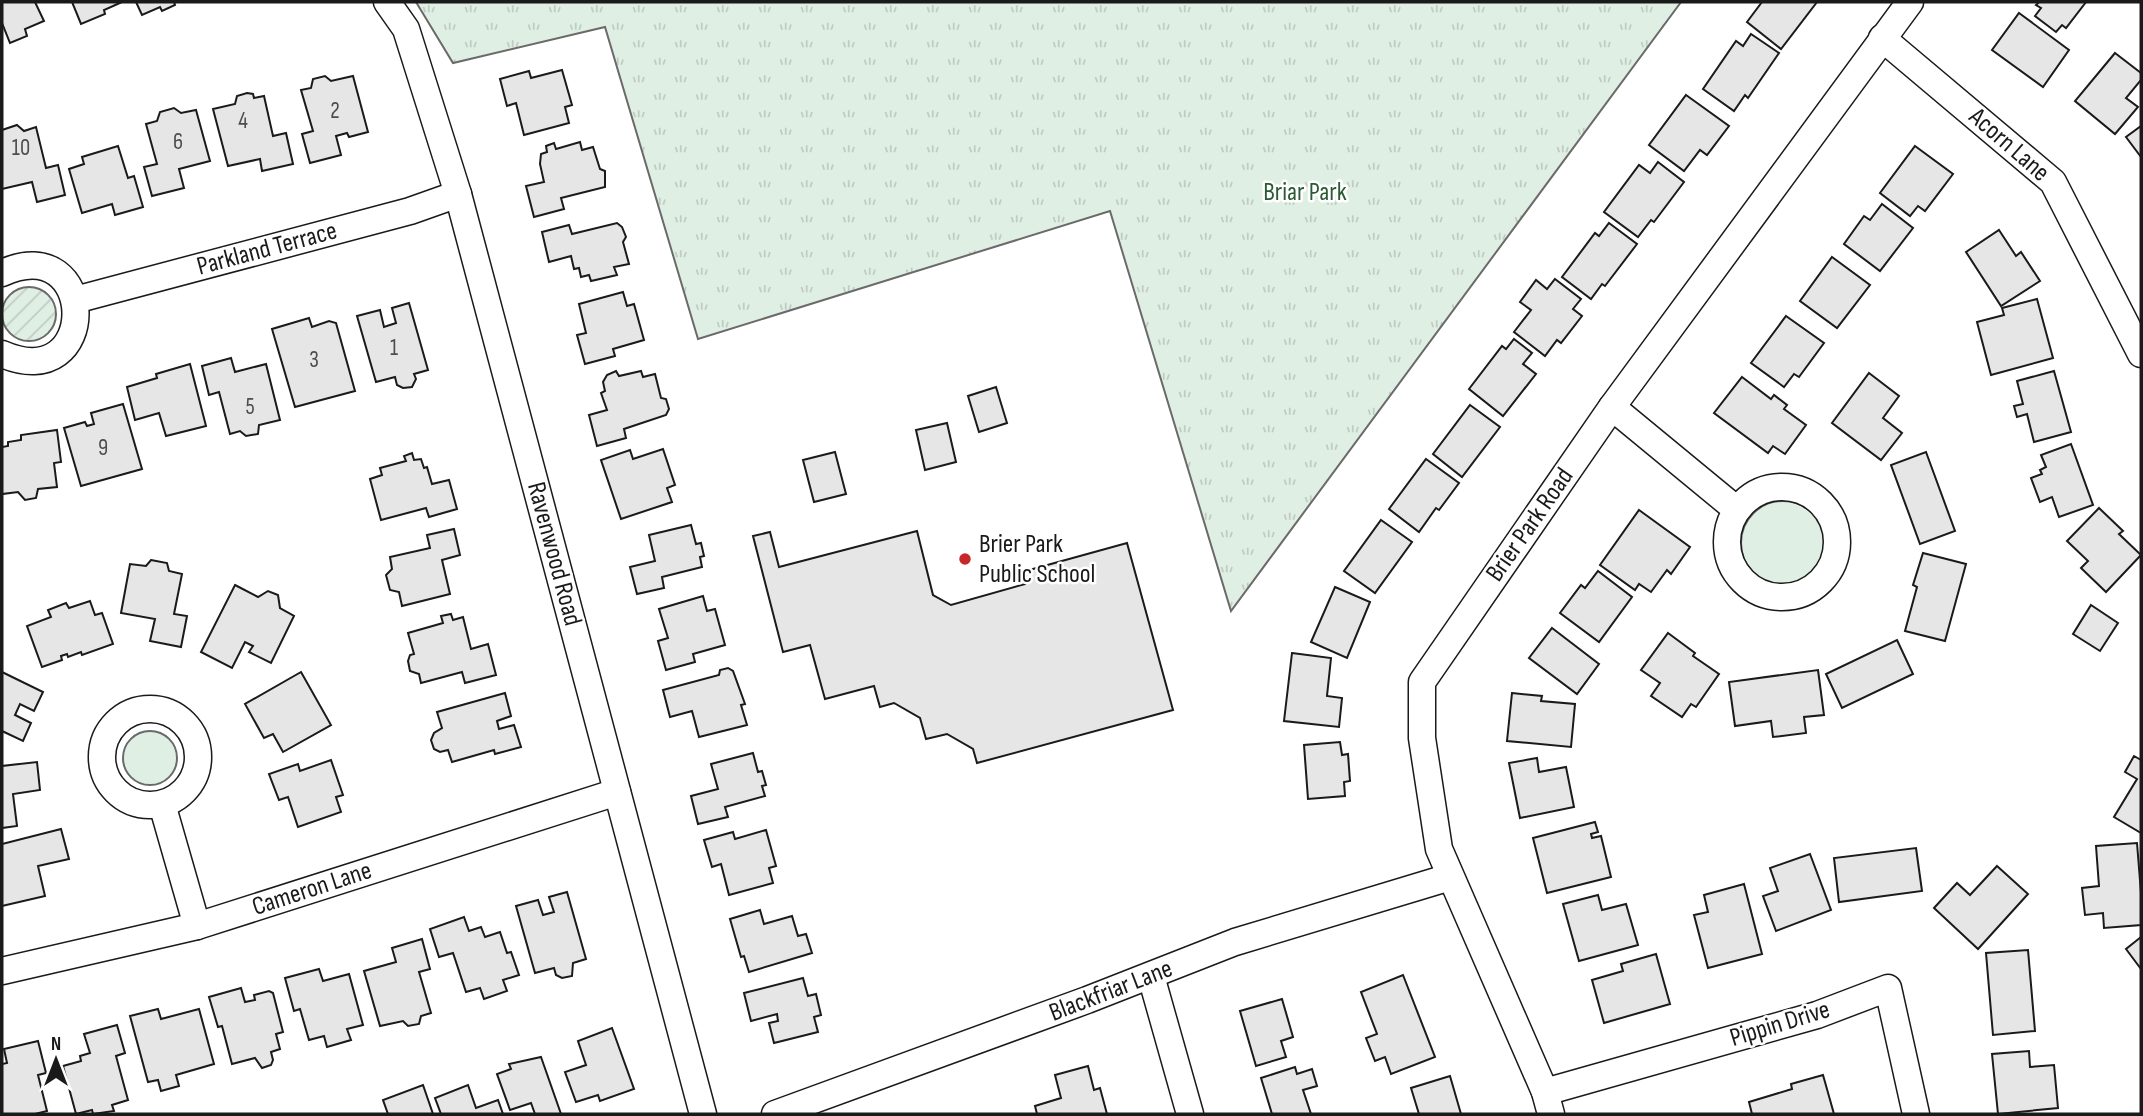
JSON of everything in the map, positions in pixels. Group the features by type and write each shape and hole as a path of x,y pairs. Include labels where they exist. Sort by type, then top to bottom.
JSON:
{"street":[{"name":"Ravenwood Road","path":"387,2 406,29 458,194 703,1114"},
{"name":"Brier Park Road","path":"1548,1103 1438,849 1424,751 1422,682 1612,407 1910,2"},
{"name":"Acorn Lane","path":"1882,38 2053,182 2141,354"},
{"name":"Parkland Terrace","path":"75,300 410,211 458,194"},
{"path":"2,273 15,267 30,265 45,268 58,275 69,286 75,300 77,317 73,333 64,347 50,357 34,362 17,361 2,354"},
{"path":"1612,407 1737,510"},
{"path":"1786,487 1804,492 1820,502 1831,517 1837,534 1836,553 1829,570 1818,584 1803,593 1786,597 1768,595 1752,588 1739,576 1730,561 1727,544 1729,526 1737,510 1750,497 1767,489 1786,487"},
{"name":"Cameron Lane","path":"2,971 197,926 617,792"},
{"path":"162,804 197,926"},
{"name":"Blackfriar Lane","path":"775,1114 1235,942 1450,877"},
{"path":"1150,975 1190,1114"},
{"name":"Pippin Drive","path":"1548,1103 1817,1015 1888,988 1916,1114"}],"green space":[{"name":"Briar Park","path":"416,2 1681,2 1231,611 1110,211 698,339 605,27 453,63"},
{"path":"34,287 44,291 52,299 56,314 52,329 44,337 24,341 14,337 6,329 2,309 6,299 14,291"},
{"path":"1783,501 1799,504 1813,513 1822,527 1825,543 1822,559 1813,573 1799,582 1783,585 1767,582 1753,573 1744,559 1741,543 1744,527 1753,513 1767,504"},
{"path":"155,731 165,735 173,743 177,758 173,773 165,781 145,785 135,781 127,773 123,753 127,743 135,735"}],"building":[{"path":"2,2 35,2 44,21 25,29 27,36 10,43 2,23"},
{"path":"72,2 122,2 104,10 105,14 81,24"},
{"path":"136,2 174,2 175,5 162,11 160,7 142,15"},
{"path":"1762,2 1817,2 1781,49 1747,22"},
{"path":"2039,2 2086,2 2066,28 2062,25 2056,32 2035,16 2041,8 2036,5"},
{"path":"2019,13 2069,50 2043,87 1992,50"},
{"path":"1751,34 1779,53 1748,98 1745,95 1734,111 1703,89 1736,41 1743,46"},
{"path":"2115,53 2141,73 2141,80 2126,98 2138,107 2115,134 2075,101"},
{"path":"562,70 572,105 565,107 569,123 524,135 516,103 507,106 500,79 529,71 531,78"},
{"path":"325,76 331,81 353,76 368,132 349,137 347,133 336,136 341,155 310,163 302,134 313,131 301,90 311,88 313,79"},
{"path":"253,94 254,98 264,96 273,136 286,133 293,164 262,171 260,159 228,166 213,109 235,104 237,96"},
{"path":"1686,95 1729,126 1707,155 1700,150 1684,171 1649,145"},
{"path":"174,108 181,113 196,110 210,161 179,169 184,188 152,196 144,167 157,164 146,124 157,121 160,112"},
{"path":"17,125 24,131 36,127 46,168 58,165 65,195 37,202 32,182 2,189 2,130"},
{"path":"2141,126 2141,157 2126,137"},
{"path":"580,142 582,150 593,147 600,169 605,171 605,187 561,198 564,209 534,217 526,186 544,182 541,154 547,152 546,146 554,143 556,149"},
{"path":"118,146 128,178 134,176 143,207 115,215 112,204 82,213 69,169 84,164 82,157"},
{"path":"1915,146 1953,174 1925,211 1918,206 1910,216 1880,193"},
{"path":"1658,162 1684,182 1654,222 1651,220 1638,237 1604,212 1639,165 1650,173"},
{"path":"1882,204 1913,228 1880,271 1844,244 1864,216 1870,220"},
{"path":"617,223 626,237 623,242 629,264 614,267 617,275 591,281 589,275 581,277 579,268 574,269 571,256 549,262 542,232 569,225 572,234"},
{"path":"1609,223 1637,244 1605,286 1602,284 1591,299 1562,277 1595,233 1599,236"},
{"path":"1999,230 2016,256 2021,252 2040,281 2001,306 1966,252"},
{"path":"1832,257 1870,285 1837,328 1800,301"},
{"path":"1555,279 1581,299 1573,309 1582,316 1561,343 1557,340 1545,356 1514,332 1531,310 1520,302 1536,280 1547,289"},
{"path":"623,292 627,306 634,304 644,340 613,349 615,356 585,364 577,335 586,333 579,304"},
{"path":"2037,299 2053,358 1991,375 1977,322 2004,315 2002,308"},
{"path":"409,303 428,370 414,374 416,379 412,387 403,388 397,385 395,377 376,382 357,316 380,310 384,327 396,323 392,308"},
{"path":"1786,316 1824,343 1799,377 1794,374 1784,387 1751,363"},
{"path":"309,318 312,327 329,321 336,323 355,391 295,407 272,329"},
{"path":"1514,339 1532,353 1523,364 1536,374 1503,416 1469,389 1502,346 1506,349"},
{"path":"231,358 235,372 266,364 280,420 259,425 258,434 246,436 240,431 230,434 219,392 209,395 202,366"},
{"path":"190,364 206,426 166,436 159,413 135,420 127,387 157,378 156,374"},
{"path":"616,371 619,376 641,371 643,377 655,374 661,398 666,399 669,409 666,415 624,429 626,438 597,446 589,415 607,410 601,393 605,391 603,382 607,375"},
{"path":"2054,371 2071,432 2034,442 2027,414 2017,417 2014,406 2023,404 2017,381"},
{"path":"1869,373 1899,396 1883,418 1902,433 1881,460 1832,423"},
{"path":"1742,377 1771,399 1774,395 1787,405 1784,409 1806,425 1785,454 1773,446 1768,453 1714,413"},
{"path":"996,387 1007,423 979,432 968,396"},
{"path":"123,404 142,469 81,486 64,428 85,422 87,426 94,424 91,413"},
{"path":"1470,405 1500,427 1462,477 1433,454"},
{"path":"947,423 956,462 925,470 916,430"},
{"path":"57,430 61,462 54,463 57,487 38,489 36,498 25,500 18,492 2,494 2,447 8,446 8,442 21,440 21,435"},
{"path":"2071,444 2093,505 2059,517 2052,497 2040,502 2031,478 2042,474 2040,470 2046,467 2041,455"},
{"path":"663,449 675,485 667,488 672,502 621,519 601,460 630,450 633,459"},
{"path":"835,452 846,494 814,502 803,460"},
{"path":"1926,452 1955,531 1920,544 1891,465"},
{"path":"412,453 414,460 421,459 424,468 427,467 432,484 449,480 457,509 429,517 426,508 381,520 370,479 382,475 380,468 406,461 404,456"},
{"path":"1426,459 1459,483 1419,532 1389,509"},
{"path":"2099,508 2123,531 2119,534 2141,555 2106,592 2081,568 2088,561 2067,541"},
{"path":"1639,510 1690,547 1671,574 1667,570 1651,592 1639,584 1635,590 1600,565"},
{"path":"1381,520 1412,542 1375,593 1344,571"},
{"path":"691,525 696,544 701,543 704,556 700,557 702,567 662,577 664,588 637,594 630,567 655,561 649,535"},
{"path":"454,529 460,555 442,560 450,594 402,606 399,592 390,590 386,575 392,569 390,557 430,548 427,535"},
{"path":"917,531 933,595 951,605 1025,584 1022,572 1127,543 1173,710 977,763 973,749 947,734 926,739 920,718 894,703 880,707 874,686 825,699 810,645 783,652 753,536 770,532 779,567"},
{"path":"1923,553 1966,564 1945,641 1905,631 1917,587 1913,585"},
{"path":"151,560 167,563 169,571 182,574 174,614 187,616 181,647 150,641 155,619 121,613 130,564 146,566"},
{"path":"1598,571 1632,597 1599,642 1560,613 1581,585 1585,588"},
{"path":"235,585 258,597 268,591 278,595 280,608 294,616 271,663 249,652 253,646 245,642 232,668 201,652"},
{"path":"1335,587 1370,602 1347,658 1311,642"},
{"path":"703,596 707,611 715,609 725,645 693,654 695,662 666,670 658,641 668,638 659,609"},
{"path":"90,601 95,615 102,613 113,644 82,655 81,652 68,657 67,654 61,656 62,660 42,667 27,626 51,617 48,610 66,603 69,608"},
{"path":"2091,605 2118,623 2100,651 2073,634"},
{"path":"451,614 453,620 463,617 471,649 488,644 496,675 465,683 462,672 421,683 419,674 410,671 408,661 410,655 414,654 408,633 443,623 441,616"},
{"path":"1552,628 1599,664 1577,694 1529,658"},
{"path":"1668,633 1695,653 1693,656 1719,674 1696,707 1691,704 1682,717 1651,696 1660,683 1641,670"},
{"path":"1897,640 1913,674 1842,708 1826,674"},
{"path":"1292,653 1331,658 1327,696 1342,698 1339,727 1284,721"},
{"path":"728,668 733,671 745,704 741,705 747,725 699,737 692,711 670,717 663,690 719,675 720,670"},
{"path":"1818,670 1824,715 1804,717 1806,733 1773,737 1771,721 1735,726 1729,682"},
{"path":"2,672 43,692 34,711 20,704 15,715 31,723 23,741 2,731"},
{"path":"301,672 331,725 283,752 273,734 264,738 245,704"},
{"path":"505,693 511,716 497,721 499,729 514,725 521,747 495,754 494,750 452,762 448,750 440,752 434,749 431,740 434,733 442,728 437,712"},
{"path":"1512,693 1542,696 1541,701 1575,704 1571,747 1507,741"},
{"path":"1340,742 1342,755 1348,754 1350,781 1344,782 1345,796 1308,799 1304,745"},
{"path":"753,753 758,772 762,771 766,785 762,786 765,796 725,807 728,817 698,824 691,796 718,789 711,764"},
{"path":"2134,756 2141,760 2141,833 2114,817 2137,779 2125,772"},
{"path":"1537,758 1539,772 1566,767 1574,807 1520,818 1509,763"},
{"path":"331,760 343,795 336,797 341,812 298,827 288,797 279,800 269,774 298,764 300,771"},
{"path":"37,762 40,790 13,794 17,826 2,828 2,766"},
{"path":"1595,822 1598,832 1591,834 1592,838 1601,836 1611,877 1547,893 1533,838"},
{"path":"61,829 69,859 38,866 45,896 2,906 2,844"},
{"path":"766,830 776,866 769,868 773,883 729,895 721,864 712,867 704,840 733,832 735,839"},
{"path":"2137,843 2141,925 2104,928 2103,913 2085,915 2082,888 2099,886 2096,846"},
{"path":"1916,848 1922,891 1839,902 1834,858"},
{"path":"1810,854 1831,910 1776,931 1763,896 1778,891 1770,868"},
{"path":"1997,866 2028,894 1978,949 1934,908 1957,883 1970,895"},
{"path":"1744,884 1762,954 1708,968 1694,915 1708,912 1704,895"},
{"path":"567,892 586,959 573,963 572,976 562,978 556,975 554,968 535,973 516,906 538,900 543,915 554,912 549,897"},
{"path":"1598,895 1602,910 1626,904 1638,945 1579,961 1563,904"},
{"path":"760,910 764,924 792,916 798,936 806,934 812,953 749,972 744,956 741,957 730,919"},
{"path":"464,917 469,931 481,927 485,937 500,932 519,975 503,980 507,991 484,999 480,988 466,992 453,953 439,957 430,929"},
{"path":"2141,937 2141,969 2126,949"},
{"path":"422,939 430,969 419,972 431,1013 421,1016 419,1024 408,1026 403,1021 380,1026 364,971 396,962 392,948"},
{"path":"2028,950 2035,1031 1993,1035 1986,953"},
{"path":"1656,954 1670,1004 1604,1023 1592,980 1623,971 1621,964"},
{"path":"319,969 323,981 349,974 363,1025 347,1029 351,1040 327,1047 324,1036 309,1040 300,1009 294,1011 285,978"},
{"path":"1403,975 1435,1057 1391,1074 1385,1057 1375,1061 1366,1038 1377,1034 1361,992"},
{"path":"803,978 808,996 816,994 821,1015 814,1017 818,1032 774,1043 769,1023 778,1021 777,1014 751,1021 744,993"},
{"path":"241,988 245,1002 255,1000 254,995 269,991 273,993 283,1032 276,1034 280,1049 271,1052 271,1065 262,1068 255,1058 232,1064 222,1026 218,1027 209,997"},
{"path":"1282,999 1293,1037 1281,1041 1286,1057 1256,1066 1240,1011"},
{"path":"158,1009 161,1019 199,1009 214,1064 176,1075 179,1086 161,1091 158,1080 148,1082 130,1016"},
{"path":"117,1025 125,1053 116,1056 128,1100 112,1105 114,1111 93,1114 92,1110 76,1114 63,1066 81,1061 80,1056 90,1053 84,1034"},
{"path":"612,1028 634,1089 600,1101 598,1095 576,1102 565,1072 586,1065 578,1041"},
{"path":"38,1041 46,1073 38,1075 47,1111 35,1114 2,1114 2,1064 7,1063 4,1049"},
{"path":"2029,1051 2030,1067 2054,1065 2058,1108 1998,1114 1992,1054"},
{"path":"541,1057 561,1114 535,1114 531,1103 510,1110 497,1074 511,1069 509,1064"},
{"path":"1088,1066 1094,1090 1100,1088 1107,1114 1037,1114 1035,1106 1061,1098 1055,1075"},
{"path":"1295,1067 1297,1074 1312,1069 1317,1086 1303,1090 1311,1114 1272,1114 1261,1078"},
{"path":"1823,1075 1834,1114 1752,1114 1749,1102 1792,1089 1791,1084"},
{"path":"1450,1076 1461,1114 1419,1114 1411,1088"},
{"path":"423,1085 433,1114 388,1114 383,1100"},
{"path":"468,1085 476,1108 498,1100 503,1114 441,1114 435,1098"}],"place":[{"name":"Brier Park Public School","path":"965,559"}]}
